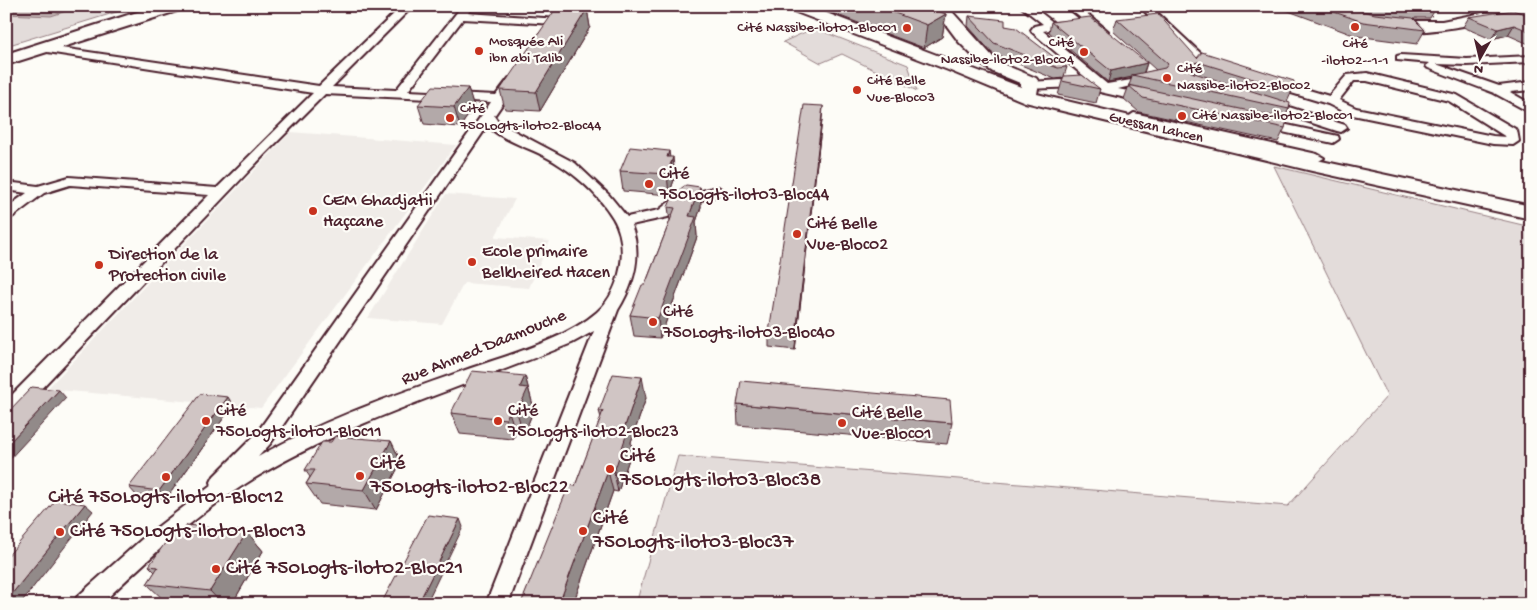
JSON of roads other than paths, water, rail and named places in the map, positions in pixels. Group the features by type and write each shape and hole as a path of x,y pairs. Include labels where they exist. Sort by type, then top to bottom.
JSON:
{"main road":[{"path":"6,52 154,6"},
{"path":"6,60 174,6"},
{"name":"Guessan Lahcen","path":"793,6 1029,93 1531,213"},
{"path":"939,6 986,60 997,68 1022,76 1030,82 1029,93"},
{"path":"1372,23 1401,27 1442,26 1497,10 1531,8"}],"street":[{"path":"6,413 320,90 408,6"},
{"path":"399,94 468,6"},
{"path":"544,36 566,6"},
{"path":"1025,6 1052,26"},
{"path":"1071,6 1094,22 1110,38"},
{"path":"1144,6 1206,64 1233,72"},
{"path":"1497,10 1530,24"},
{"path":"460,16 555,21"},
{"path":"1094,22 1052,26 1036,30 1103,88"},
{"path":"41,48 320,90 500,99"},
{"path":"1401,58 1467,62 1531,59"},
{"path":"1416,59 1498,90 1531,109"},
{"path":"197,507 263,439 522,68"},
{"path":"1103,88 1156,77 1148,70"},
{"path":"1260,80 1332,101 1352,111 1493,140 1513,141 1512,134 1453,98 1358,76 1351,77 1332,101"},
{"path":"1029,93 1068,83 1103,88 1159,101"},
{"path":"1453,98 1531,86"},
{"path":"1257,102 1341,128"},
{"path":"1314,162 1352,111"},
{"name":"Rue Ahmed Daamouche","path":"85,604 197,507 254,468 291,448 358,418 566,339 596,322 612,306 623,284 629,263 630,243 623,223 608,203 580,174 565,162 505,133 495,126 488,116"},
{"path":"1256,122 1333,139"},
{"path":"6,215 40,190 69,181 220,192"},
{"path":"6,186 40,190"},
{"path":"623,223 642,217 663,214 678,202 718,191"},
{"path":"497,604 612,306"}],"place":[{"name":"Cité -ilot02--1-1","path":"1355,27"},
{"name":"Cité Nassibe-ilot01-Bloc01","path":"907,28"},
{"name":"Mosquée Ali ibn abi Talib","path":"479,51"},
{"name":"Cité Nassibe-ilot02-Bloc04","path":"1084,52"},
{"name":"Cité Nassibe-ilot02-Bloc02","path":"1167,78"},
{"name":"Cité Belle Vue-Bloc03","path":"857,90"},
{"name":"Cité Nassibe-ilot02-Bloc01","path":"1182,116"},
{"name":"Cité 750Logts-ilot02-Bloc44","path":"450,118"},
{"name":"Cité 750Logts-ilot03-Bloc44","path":"649,184"},
{"name":"CEM Ghadjatii Haçcane","path":"313,211"},
{"name":"Cité Belle Vue-Bloc02","path":"797,234"},
{"name":"Ecole primaire Belkheired Hacen","path":"472,262"},
{"name":"Direction de la Protection civile","path":"99,265"},
{"name":"Cité 750Logts-ilot03-Bloc40","path":"653,322"},
{"name":"Cité 750Logts-ilot01-Bloc11","path":"206,421"},
{"name":"Cité 750Logts-ilot02-Bloc23","path":"498,421"},
{"name":"Cité Belle Vue-Bloc01","path":"842,423"},
{"name":"Cité 750Logts-ilot03-Bloc38","path":"610,469"},
{"name":"Cité 750Logts-ilot02-Bloc22","path":"360,476"},
{"name":"Cité 750Logts-ilot01-Bloc12","path":"166,477"},
{"name":"Cité 750Logts-ilot03-Bloc37","path":"583,531"},
{"name":"Cité 750Logts-ilot01-Bloc13","path":"60,532"},
{"name":"Cité 750Logts-ilot02-Bloc21","path":"216,569"}]}
